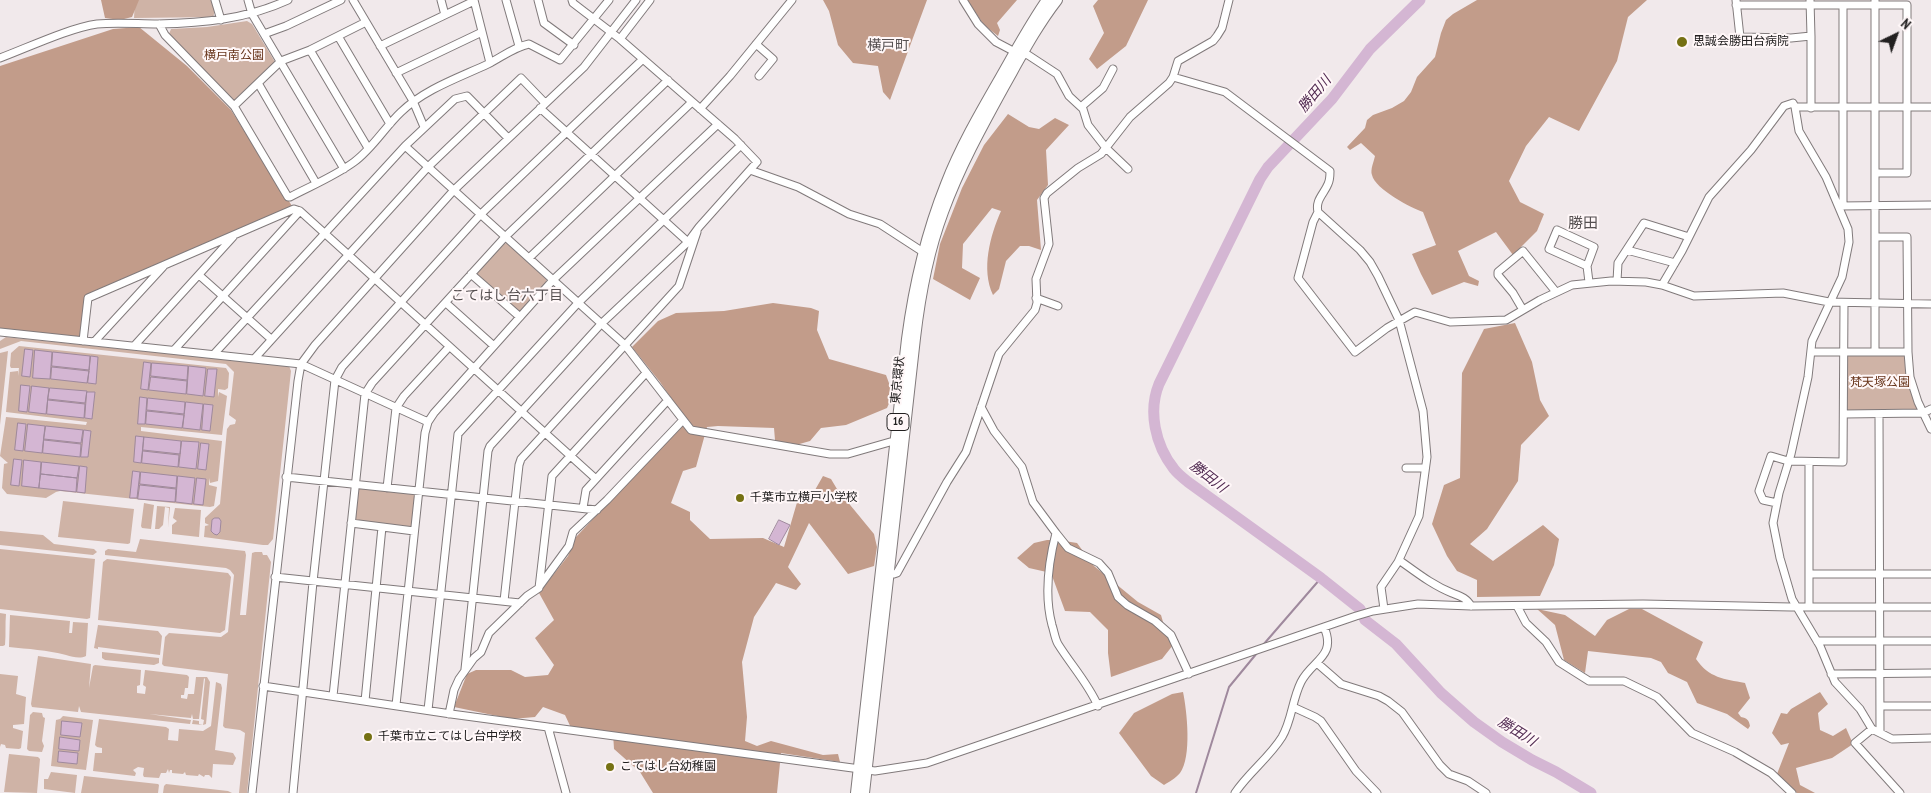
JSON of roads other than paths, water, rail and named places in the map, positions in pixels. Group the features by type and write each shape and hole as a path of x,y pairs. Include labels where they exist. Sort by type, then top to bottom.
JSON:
{"highway":[{"name":"東京環状","path":"856,793 862,770 899,442 912,299 923,252 936,209 966,140 1047,0"},
{"name":"東京環状","path":"899,442 920,301 932,245 943,212 970,150 1018,53 1057,0"},
{"name":"東京環状","path":"862,770 864,793"}],"street":[{"path":"215,0 221,20"},
{"path":"248,0 252,14 344,169"},
{"path":"0,58 74,30 96,24 159,24 221,20 252,14 288,0"},
{"path":"264,34 286,26 341,0"},
{"path":"353,0 413,101 424,127"},
{"path":"441,0 445,15"},
{"path":"380,46 474,0 490,63"},
{"path":"506,0 519,46"},
{"path":"538,0 544,23 574,44"},
{"path":"465,669 488,450 601,324 688,242 699,226 757,162 718,124 668,80 572,0"},
{"path":"159,24 166,35 234,106 288,197 356,161 413,101 490,63 519,46 529,44 560,60 609,0"},
{"path":"252,793 300,364 314,345 454,190 584,67 636,0"},
{"path":"620,39 650,0"},
{"path":"700,109 792,0"},
{"path":"963,0 978,24 996,42 1018,53 1028,55 1057,74 1070,96 1081,108 1088,125 1106,148 1128,169"},
{"path":"884,573 897,573 947,482 960,464 966,452 999,354 1035,310 1036,279 1049,244 1044,198 1047,193 1071,173 1096,158 1106,148 1130,117 1169,83 1178,61 1213,41 1218,36 1229,0"},
{"path":"1810,2 1811,108"},
{"path":"1811,36 1791,38 1740,37 1736,3 1810,2 1843,5 1874,2 1907,5 1907,173 1875,173"},
{"path":"1874,2 1875,352"},
{"path":"1841,205 1843,5"},
{"path":"234,106 281,61 310,50 366,22"},
{"path":"396,73 482,32"},
{"path":"338,36 390,124"},
{"path":"756,44 773,59 759,76"},
{"path":"310,50 368,148"},
{"path":"293,793 323,481 335,380 342,367 480,215 643,59"},
{"path":"1081,108 1103,88 1114,69"},
{"path":"1173,77 1225,92 1330,171 1329,182 1316,206 1318,212 1370,262 1400,320 1422,411 1427,457 1418,516 1399,560 1381,587 1382,610"},
{"path":"254,359 428,167 521,78 566,132 688,242"},
{"path":"333,696 365,394 372,383 505,237 668,80"},
{"path":"258,83 316,183"},
{"path":"214,354 404,146 455,100 467,96 508,138"},
{"path":"529,258 692,102"},
{"path":"1662,284 1689,237 1709,196 1751,150 1784,106 1793,103 1795,107 1811,108 1931,107"},
{"path":"1795,107 1794,113 1802,138 1841,205 1848,229 1849,242 1842,277 1812,341 1808,378 1772,524 1789,592 1817,642 1835,682 1860,709 1872,729 1892,739 1931,738"},
{"path":"396,705 424,433 428,422 473,368 553,280 718,124"},
{"path":"404,146 625,345 692,430 830,454 848,454 899,442"},
{"path":"428,710 458,434 578,303 741,146"},
{"path":"750,170 798,187 849,214 880,224 923,252"},
{"path":"1841,205 1931,205"},
{"path":"83,341 88,298 294,209 300,212 596,479"},
{"path":"174,350 300,212"},
{"path":"1318,212 1313,222 1298,278 1355,352 1400,320 1415,312 1450,322 1506,320 1556,292 1572,285 1588,282 1618,281 1662,284 1694,296 1783,293 1829,302 1931,304"},
{"path":"1618,281 1618,263 1644,223 1689,237"},
{"path":"504,601 521,459 679,286 699,226"},
{"path":"1587,266 1549,249 1557,230 1594,247 1587,266 1588,282"},
{"path":"134,346 236,234"},
{"path":"1875,238 1907,238 1908,352 1913,390 1931,429"},
{"path":"1523,310 1513,293 1498,275 1498,272 1524,250 1556,292"},
{"path":"1627,250 1675,262"},
{"path":"94,342 164,265"},
{"path":"199,274 271,339"},
{"path":"471,274 520,317"},
{"path":"1036,298 1058,306"},
{"path":"446,302 494,346"},
{"path":"1777,503 1763,500 1758,491 1771,456 1788,462 1843,462 1844,303"},
{"path":"0,332 300,364 428,422"},
{"path":"386,488 396,408 404,396 449,347"},
{"path":"1810,352 1908,352"},
{"path":"539,588 552,476 646,372"},
{"path":"583,508 586,490 668,400"},
{"path":"981,407 994,431 1022,467 1033,502 1056,533 1068,548 1080,555 1093,558 1099,563 1108,573 1118,597 1127,605 1155,621 1170,635 1185,661 1189,674"},
{"path":"1844,414 1923,413 1931,409"},
{"path":"1879,414 1880,733"},
{"path":"449,714 454,690 465,669 481,652 489,633 520,603 539,588 569,546 572,532 597,510 683,420"},
{"path":"1809,462 1809,607"},
{"path":"1406,468 1424,468"},
{"path":"286,477 597,510"},
{"path":"351,523 414,531"},
{"path":"365,701 382,527"},
{"path":"1056,533 1048,576 1049,611 1057,642 1092,692 1098,706"},
{"path":"1399,560 1434,586 1463,597 1472,606"},
{"path":"1809,574 1931,574"},
{"path":"275,577 520,603"},
{"path":"263,686 449,714 862,770 887,770 928,764 1335,623 1382,610 1418,604 1472,606 1643,604 1931,607"},
{"path":"1517,606 1526,623 1546,642 1559,662 1589,681 1624,681 1657,697 1692,733 1724,746 1750,760 1771,774 1792,793"},
{"path":"1235,793 1282,737 1301,681 1326,651 1329,643 1324,627"},
{"path":"1817,642 1931,641"},
{"path":"1317,663 1341,684 1379,696 1388,701 1402,712 1440,765 1449,774 1468,781 1486,793"},
{"path":"1831,674 1931,673"},
{"path":"1880,706 1931,706"},
{"path":"1293,707 1321,721 1356,771 1376,793"},
{"path":"548,726 566,793"},
{"path":"1872,729 1855,743 1900,793"}],"waterway":[{"name":"勝田川","path":"1420,0 1370,49 1332,99 1268,167 1260,179 1159,384 1154,405 1155,428 1167,460 1180,475 1321,578 1360,609 1365,620 1396,644 1441,693 1474,722 1502,742 1591,793"},
{"path":"1263,645 1321,578"},
{"path":"1196,793 1229,687 1257,653"}],"place":[{"name":"思誠会勝田台病院","path":"1682,42"},
{"name":"千葉市立横戸小学校","path":"740,498"},
{"name":"千葉市立こてはし台中学校","path":"368,737"},
{"name":"こてはし台幼稚園","path":"610,767"}],"district":[{"name":"横戸町","path":"888,46"},
{"name":"勝田","path":"1583,224"},
{"name":"こてはし台六丁目","path":"507,296"}],"park label":[{"name":"横戸南公園","path":"234,56"},
{"name":"梵天塚公園","path":"1880,383"}]}
